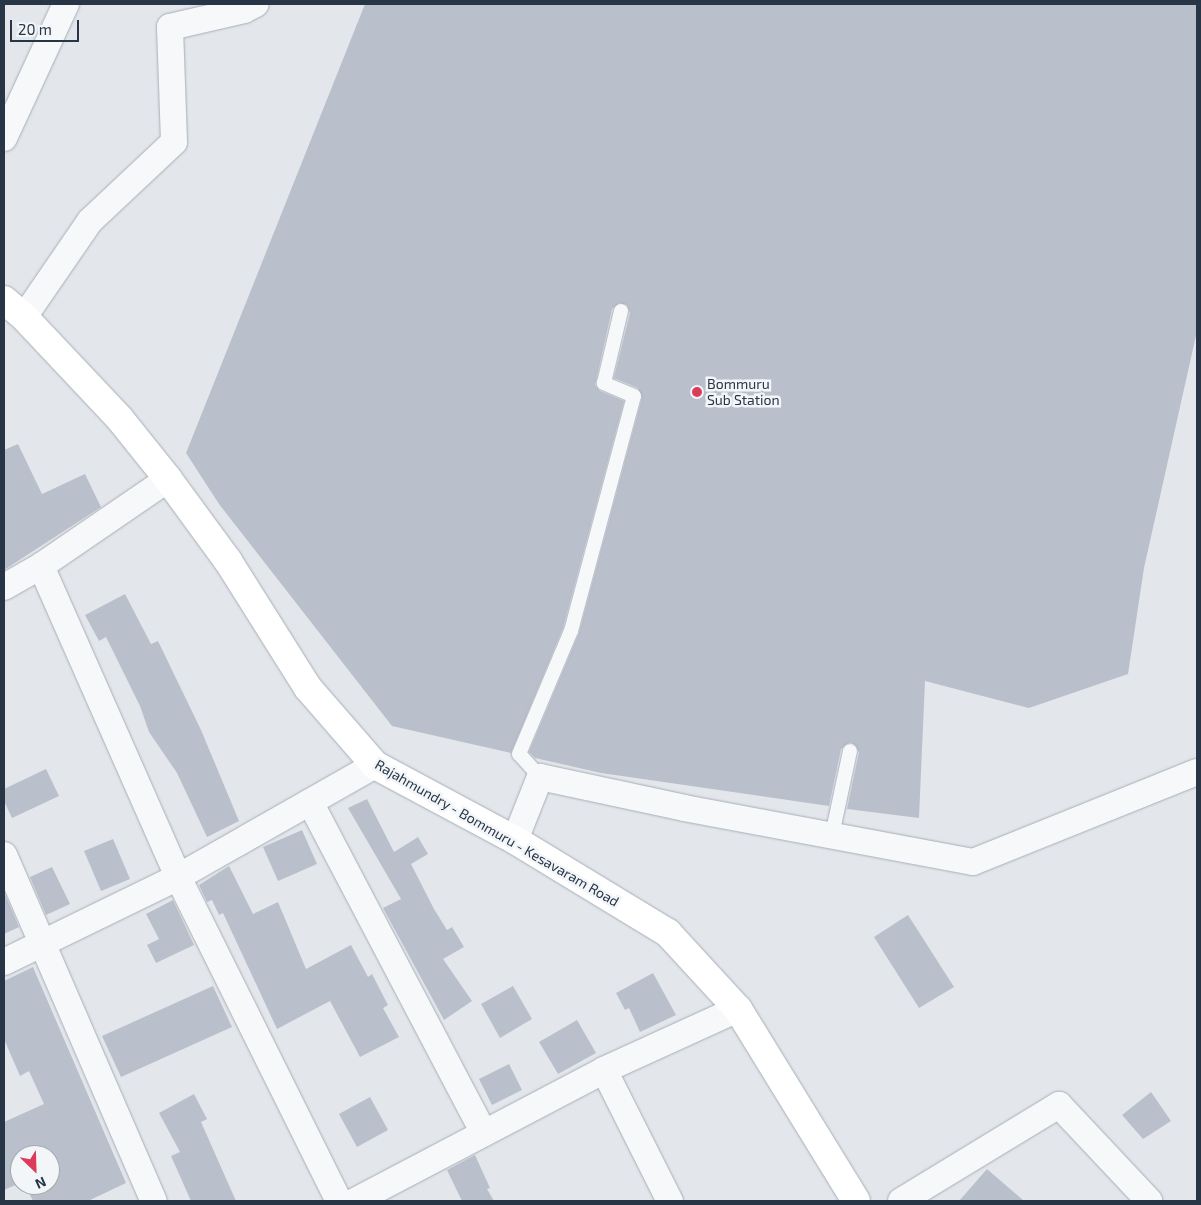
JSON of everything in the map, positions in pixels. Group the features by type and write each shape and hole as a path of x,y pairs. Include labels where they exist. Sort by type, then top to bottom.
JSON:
{"main road":[{"name":"Rajahmundry - Bommuru - Kesavaram Road","path":"4,300 24,317 120,420 168,479 228,561 308,688 375,766 515,840 668,932 738,1009 856,1201"}],"street":[{"path":"4,138 66,4"},
{"path":"24,317 90,221 174,142 170,27 244,10 256,4"},
{"path":"4,587 41,566 168,479"},
{"path":"41,566 178,877 339,1201"},
{"path":"4,962 178,877 375,766"},
{"path":"515,840 540,777 832,836 973,862 1196,779"},
{"path":"310,802 484,1133"},
{"path":"4,856 154,1201"},
{"path":"355,1201 604,1070 738,1009"},
{"path":"604,1070 670,1201"},
{"path":"901,1201 1059,1104 1149,1201"}],"lane":[{"path":"540,777 519,754 571,631 634,396 604,383 621,311"},
{"path":"832,836 850,751"}],"building":[{"name":"Bommuru Sub Station","path":"365,4 1197,4 1197,331 1144,568 1128,674 1029,708 925,681 919,818 847,809 859,752 851,742 841,749 829,806 601,773 535,758 529,752 579,633 642,398 638,388 614,378 630,313 627,305 619,303 612,309 595,385 600,391 624,401 563,628 511,753 392,726 219,504 186,453"},
{"path":"18,444 42,494 85,474 101,507 4,570 4,450"},
{"path":"125,594 151,644 158,641 201,730 239,821 207,837 177,773 149,732 140,706 106,637 99,641 85,615"},
{"path":"46,769 59,796 12,818 4,801 4,789"},
{"path":"367,799 394,852 418,837 428,854 411,864 447,930 452,927 464,947 443,959 472,1001 444,1020 383,908 401,899 348,808"},
{"path":"302,830 317,864 278,881 263,847"},
{"path":"113,839 130,879 101,891 84,851"},
{"path":"229,866 253,914 278,902 306,969 351,945 368,977 372,974 388,1005 383,1008 399,1037 360,1057 330,1001 277,1029 223,913 219,915 212,900 207,902 199,885"},
{"path":"52,867 70,904 46,915 30,877"},
{"path":"4,892 19,927 4,934"},
{"path":"173,900 194,945 156,963 147,945 159,939 146,914"},
{"path":"908,915 954,987 919,1008 874,937"},
{"path":"33,967 126,1183 88,1201 33,1201 30,1195 60,1195 60,1145 10,1145 10,1187 4,1190 4,1122 44,1104 29,1071 20,1076 4,1039 4,981"},
{"path":"653,973 676,1015 640,1032 629,1008 625,1010 616,993"},
{"path":"213,986 232,1027 121,1077 102,1036"},
{"path":"513,986 532,1019 500,1038 481,1004"},
{"path":"577,1020 596,1053 558,1074 539,1042"},
{"path":"509,1064 522,1090 492,1105 479,1079"},
{"path":"1151,1092 1171,1121 1143,1139 1122,1115"},
{"path":"194,1094 207,1119 201,1122 236,1201 191,1201 171,1156 180,1152 159,1113"},
{"path":"370,1097 388,1130 357,1147 339,1114"},
{"path":"475,1155 490,1188 487,1189 494,1201 462,1201 447,1170"},
{"path":"987,1169 1024,1201 959,1201"}],"place":[{"name":"Bommuru Sub Station","path":"697,392"}]}
